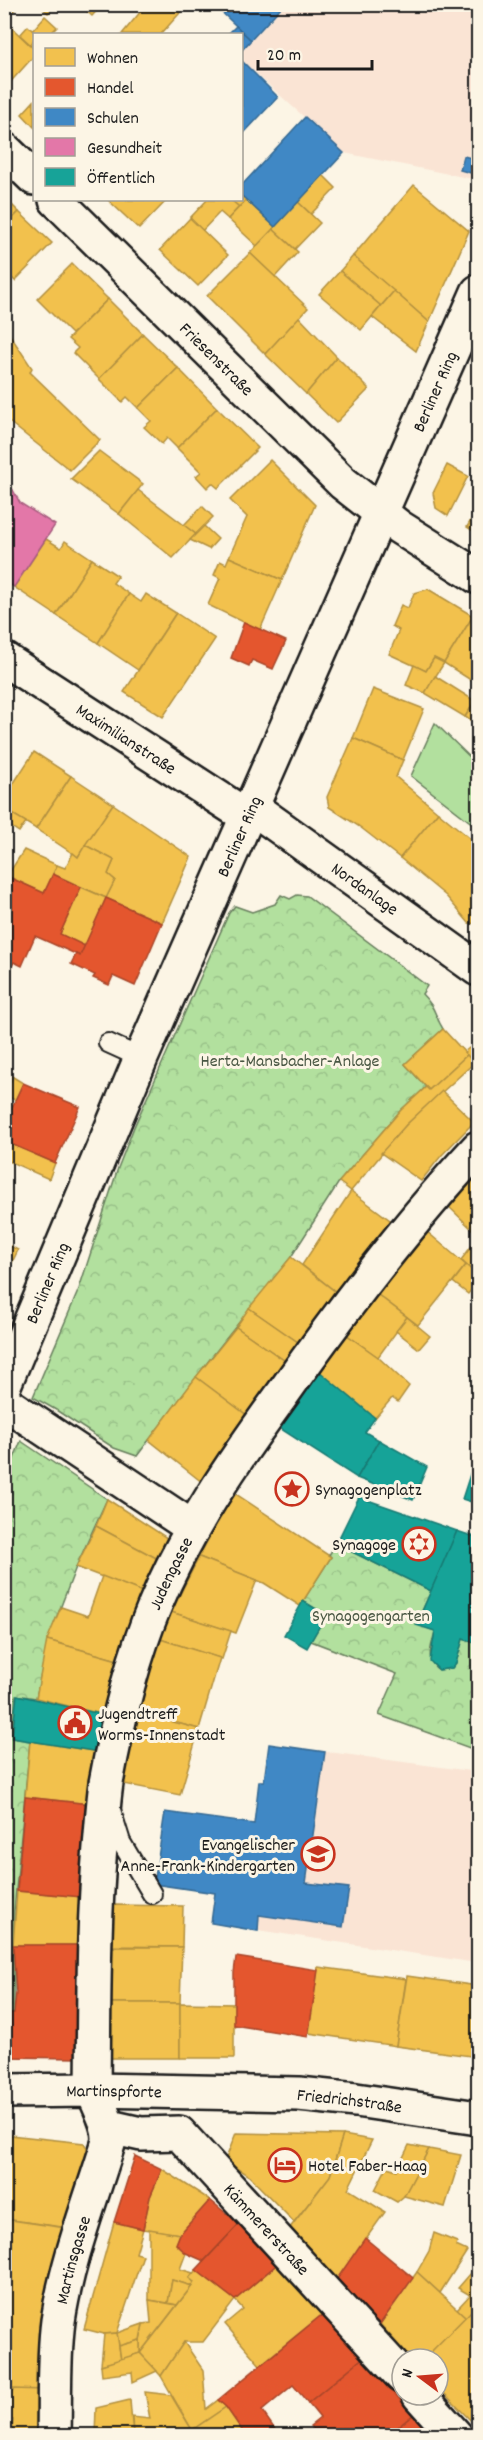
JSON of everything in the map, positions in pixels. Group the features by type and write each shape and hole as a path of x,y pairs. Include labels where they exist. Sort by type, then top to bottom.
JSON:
{"street":[{"path":"4,149 33,177"},
{"name":"Friesenstraße","path":"57,201 343,483 382,515 478,577"},
{"name":"Berliner Ring","path":"4,1384 141,1058 382,515 478,292"},
{"name":"Maximilianstraße","path":"4,659 250,813"},
{"name":"Nordanlage","path":"250,813 478,969"},
{"name":"Judengasse","path":"93,2090 96,1905 105,1792 121,1709 155,1604 220,1482 328,1330 392,1245 478,1148"},
{"path":"4,1402 194,1528"},
{"path":"93,2090 103,2118 110,2127"},
{"name":"Martinspforte","path":"4,2091 221,2092"},
{"name":"Friedrichstraße","path":"221,2092 299,2094 478,2118"},
{"name":"Kämmererstraße","path":"110,2127 141,2134 179,2133 390,2363"},
{"name":"Martinsgasse","path":"54,2436 55,2360 60,2312 64,2290 109,2141 110,2127"},
{"path":"430,2407 456,2436"}],"lane":[{"path":"108,1043 141,1058"},
{"path":"105,1792 121,1842 152,1894"}],"shaded area":[{"path":"284,5 478,5 478,180 344,153 243,62 243,49"},
{"name":"Evangelischer Anne-Frank-Kindergarten","path":"269,1744 478,1772 477,1963 211,1923 215,1893 154,1884 165,1812 254,1824 259,1781 264,1780"}],"green space":[{"path":"435,723 478,765 478,828 411,776"},
{"name":"Herta-Mansbacher-Anlage","path":"281,895 290,899 297,895 307,896 427,986 422,994 432,1007 443,1029 405,1064 426,1087 401,1110 339,1182 291,1257 137,1456 114,1448 33,1397 79,1289 118,1168 134,1127 229,913 235,906 252,912 275,904"},
{"path":"21,1441 107,1499 76,1567 48,1640 36,1698 16,1695 12,1738 30,1741 14,1911 14,2013 5,2013 4,1483"},
{"name":"Synagogengarten","path":"336,1544 431,1591 416,1624 435,1631 430,1657 434,1666 439,1670 452,1668 456,1663 463,1639 478,1644 478,1751 379,1715 397,1674 311,1641 326,1615 303,1601 331,1557 329,1555"}],"building: Wohnen":[{"path":"4,4 11,4 15,9 4,20"},
{"path":"38,4 56,4 48,13"},
{"path":"79,4 103,4 92,16"},
{"path":"147,4 188,4 162,33 123,33"},
{"path":"45,16 57,27 51,33 32,31"},
{"path":"10,26 33,48 33,57 4,89 4,32"},
{"path":"28,26 35,33 33,33 31,45 20,35"},
{"path":"33,102 33,126 22,114"},
{"path":"323,175 336,188 311,214 298,202"},
{"path":"414,185 469,231 429,322 353,256"},
{"path":"4,197 19,212 4,227"},
{"path":"243,197 246,200 239,207 232,201 243,201"},
{"path":"246,200 275,227 257,246 228,219"},
{"path":"109,201 166,201 139,229"},
{"path":"206,201 232,201 239,207 228,219 220,212 202,231 190,218"},
{"path":"298,202 320,223 295,249 273,229"},
{"path":"19,212 52,243 15,281 4,270 4,227"},
{"path":"190,218 228,255 198,286 160,250"},
{"path":"273,229 298,252 275,277 250,253"},
{"path":"250,253 308,308 265,354 207,296"},
{"path":"353,256 394,291 381,306 340,271"},
{"path":"72,264 108,299 72,334 37,299"},
{"path":"340,271 381,306 361,330 319,294"},
{"path":"394,291 429,322 416,351 372,317"},
{"path":"108,299 143,334 99,379 73,353 78,348 68,339"},
{"path":"299,317 337,357 306,394 265,354"},
{"path":"4,326 32,368 30,372 100,440 70,470 4,418"},
{"path":"143,334 178,368 138,408 127,397 122,402 99,379"},
{"path":"337,357 369,389 336,423 306,394"},
{"path":"178,368 217,408 177,448 167,438 162,444 144,427 151,421 138,408"},
{"path":"217,408 258,448 218,488 212,483 207,488 196,476 201,472 177,448"},
{"path":"99,451 143,484 119,514 71,479"},
{"path":"270,460 315,505 282,580 229,557 247,517 230,500"},
{"path":"447,465 468,476 448,516 436,508 433,493"},
{"path":"138,490 196,534 173,558 119,514"},
{"path":"202,506 213,517 196,534 184,525"},
{"path":"478,508 478,534 467,527"},
{"path":"204,526 218,539 209,549 190,540"},
{"path":"46,539 61,548 65,541 92,559 56,615 14,587"},
{"path":"229,557 282,580 260,630 208,605 220,578 214,575 220,561 226,564"},
{"path":"92,559 118,576 113,583 129,594 98,643 56,615"},
{"path":"428,589 473,616 444,663 434,658 426,671 389,654 399,630 392,626 401,605 408,608 414,593"},
{"path":"129,594 141,602 146,594 176,613 138,670 98,643"},
{"path":"176,613 215,639 163,717 124,692"},
{"path":"473,616 478,620 478,694 472,691 477,684 444,663"},
{"path":"434,658 444,663 425,693 406,685 414,665 426,671"},
{"path":"435,676 475,701 465,717 425,693"},
{"path":"373,689 424,709 403,760 353,738"},
{"path":"478,697 478,725 465,717"},
{"path":"353,738 403,760 396,777 438,812 400,858 360,827 329,807 327,797"},
{"path":"34,752 71,776 36,829 4,809 4,798"},
{"path":"71,776 113,804 78,857 36,829"},
{"path":"113,804 191,857 162,923 106,898 115,880 108,874 114,860 85,845"},
{"path":"4,809 26,822 19,832 4,822"},
{"path":"438,812 478,845 478,924 469,923 446,896 400,858"},
{"path":"85,845 114,860 108,874 115,880 106,898 53,874 57,865 65,868 73,853 78,857"},
{"path":"24,850 57,865 44,893 7,876"},
{"path":"81,887 106,898 85,946 60,934"},
{"path":"443,1029 467,1055 429,1090 405,1064"},
{"path":"478,1041 478,1059 474,1063 464,1052"},
{"path":"467,1055 474,1063 406,1125 351,1191 339,1182 401,1110 426,1087 429,1090"},
{"path":"4,1074 13,1077 4,1095"},
{"path":"13,1077 23,1083 15,1100 4,1095"},
{"path":"442,1091 474,1122 441,1156 421,1181 381,1153 406,1125"},
{"path":"4,1141 55,1163 49,1179 4,1159"},
{"path":"478,1165 478,1235 444,1202"},
{"path":"351,1191 394,1223 341,1296 302,1265"},
{"path":"425,1230 466,1265 418,1325 374,1292"},
{"path":"478,1238 478,1276 461,1260"},
{"path":"4,1243 18,1250 4,1279"},
{"path":"291,1257 341,1296 302,1345 249,1308"},
{"path":"466,1265 478,1276 478,1281 468,1294 453,1282"},
{"path":"374,1292 407,1317 378,1357 347,1335"},
{"path":"249,1308 302,1345 288,1363 236,1327"},
{"path":"407,1317 430,1336 419,1349 396,1331"},
{"path":"236,1327 288,1363 248,1416 196,1377"},
{"path":"347,1335 378,1357 409,1386 398,1402 392,1398 375,1418 319,1371"},
{"path":"196,1377 248,1416 203,1483 149,1440"},
{"path":"233,1492 331,1557 300,1606 264,1583 199,1557"},
{"path":"107,1499 170,1540 160,1560 96,1526"},
{"path":"96,1526 160,1560 145,1593 76,1567"},
{"path":"199,1557 257,1580 236,1633 171,1612"},
{"path":"102,1576 145,1593 121,1661 47,1640 61,1607 88,1616"},
{"path":"171,1612 231,1631 222,1659 160,1639"},
{"path":"160,1639 220,1658 199,1729 137,1712 153,1653"},
{"path":"47,1640 121,1661 105,1715 36,1698"},
{"path":"137,1712 199,1729 180,1795 119,1783"},
{"path":"30,1741 99,1752 90,1804 25,1797"},
{"path":"17,1891 82,1897 81,1945 13,1945"},
{"path":"114,1905 183,1906 182,1947 112,1946"},
{"path":"107,1947 182,1947 180,2003 108,2003"},
{"path":"318,1967 406,1979 396,2046 309,2033"},
{"path":"407,1976 478,1986 478,2057 396,2046"},
{"path":"108,2003 180,2003 180,2058 108,2058"},
{"path":"180,2003 234,2004 234,2058 180,2058"},
{"path":"236,2133 343,2135 330,2176 294,2222 249,2176 225,2161"},
{"path":"4,2135 10,2135 4,2175"},
{"path":"10,2135 84,2143 91,2154 69,2228 4,2219 4,2175"},
{"path":"343,2135 372,2140 348,2189 385,2212 335,2282 286,2233 330,2176"},
{"path":"409,2145 429,2149 404,2196 397,2202 375,2190 387,2167 397,2170"},
{"path":"429,2149 461,2155 445,2207 404,2196"},
{"path":"162,2169 210,2200 180,2234 143,2229 150,2197"},
{"path":"4,2219 73,2229 43,2390 4,2391"},
{"path":"114,2222 143,2229 136,2253 143,2255 117,2333 104,2334 84,2329"},
{"path":"149,2229 180,2234 176,2244 186,2253 180,2269 193,2273 189,2278 194,2282 192,2286 172,2280 168,2303 149,2300"},
{"path":"434,2233 457,2242 456,2246 467,2251 440,2293 417,2272 429,2251"},
{"path":"281,2261 324,2313 260,2365 225,2324 243,2309 235,2300"},
{"path":"478,2265 478,2304 467,2318 457,2309 470,2295 458,2288"},
{"path":"196,2270 235,2300 203,2342 184,2342 161,2376 140,2353 192,2286 194,2282 189,2278"},
{"path":"417,2272 467,2318 437,2347 400,2347 380,2324"},
{"path":"172,2280 192,2286 177,2305 168,2303"},
{"path":"149,2300 177,2305 140,2353 143,2324 151,2323"},
{"path":"478,2304 478,2428 450,2399 450,2347 436,2347"},
{"path":"143,2324 140,2340 119,2346 117,2333"},
{"path":"117,2333 121,2360 101,2365 104,2334"},
{"path":"140,2340 140,2353 121,2360 119,2346"},
{"path":"184,2342 203,2370 206,2409 218,2400 226,2407 192,2430 161,2376"},
{"path":"140,2353 157,2371 133,2382 132,2372 102,2376 101,2365"},
{"path":"13,2389 43,2390 41,2436 11,2436 13,2420 4,2419 4,2391 13,2391"},
{"path":"145,2392 171,2395 192,2430 177,2432 177,2436 133,2436 132,2417 150,2419"},
{"path":"130,2400 133,2436 95,2436 96,2408"},
{"path":"226,2407 246,2436 186,2436 182,2431 192,2430"},
{"path":"274,2428 279,2436 263,2436"}],"building: Handel":[{"path":"244,622 286,641 273,669 252,660 249,666 231,658"},
{"path":"53,874 81,887 60,934 85,946 80,956 35,936 22,966 14,962 4,983 4,875 44,893"},
{"path":"106,898 162,923 135,986 113,976 109,985 93,978 95,975 71,964 76,954 80,956"},
{"path":"23,1083 80,1107 55,1163 4,1141 4,1125"},
{"path":"25,1797 90,1804 82,1897 17,1891"},
{"path":"13,1945 81,1945 78,2058 4,2057 4,2013 14,2013 16,1993"},
{"path":"236,1957 318,1970 308,2037 234,2025"},
{"path":"135,2156 162,2169 150,2197 143,2229 114,2222"},
{"path":"210,2200 239,2224 204,2261 186,2253 176,2244 180,2234"},
{"path":"239,2224 281,2261 235,2300 196,2270"},
{"path":"365,2238 413,2278 380,2324 335,2282"},
{"path":"324,2313 364,2357 308,2403 293,2385 262,2411 274,2428 263,2436 246,2436 226,2407 218,2400"},
{"path":"364,2357 390,2388 390,2407 406,2407 413,2415 387,2436 309,2436 315,2431 310,2426 320,2418 308,2403"},
{"path":"413,2415 432,2436 387,2436"}],"building: Schulen":[{"path":"213,4 284,4 251,40"},
{"path":"236,26 251,40 243,49 243,33 229,33"},
{"path":"243,62 278,97 243,134"},
{"path":"305,117 344,153 275,227 243,197 243,184"},
{"path":"464,156 478,160 478,175 460,170"},
{"path":"269,1744 325,1752 306,1883 349,1888 343,1927 259,1915 258,1931 211,1923 215,1893 154,1884 165,1812 254,1824 259,1781 264,1781"}],"building: Gesundheit":[{"path":"4,482 13,490 20,503 55,525 14,587 4,581"}],"building: Öffentlich":[{"path":"319,1371 375,1418 365,1432 379,1440 357,1478 278,1427"},
{"path":"379,1440 427,1467 413,1500 357,1478"},
{"path":"475,1459 478,1460 478,1504 462,1499"},
{"path":"359,1497 457,1531 431,1591 336,1544"},
{"path":"457,1531 478,1538 478,1644 463,1639 456,1663 452,1668 439,1670 430,1661 435,1631 416,1625"},
{"path":"303,1601 326,1615 307,1648 284,1635"},
{"path":"17,1695 105,1715 99,1752 12,1738"}],"place":[{"name":"Synagogenplatz","path":"292,1489"},
{"name":"Synagoge","path":"419,1544"},
{"name":"Jugendtreff Worms-Innenstadt","path":"75,1723"},
{"name":"Evangelischer Anne-Frank-Kindergarten","path":"318,1854"},
{"name":"Hotel Faber-Haag","path":"285,2165"}]}
